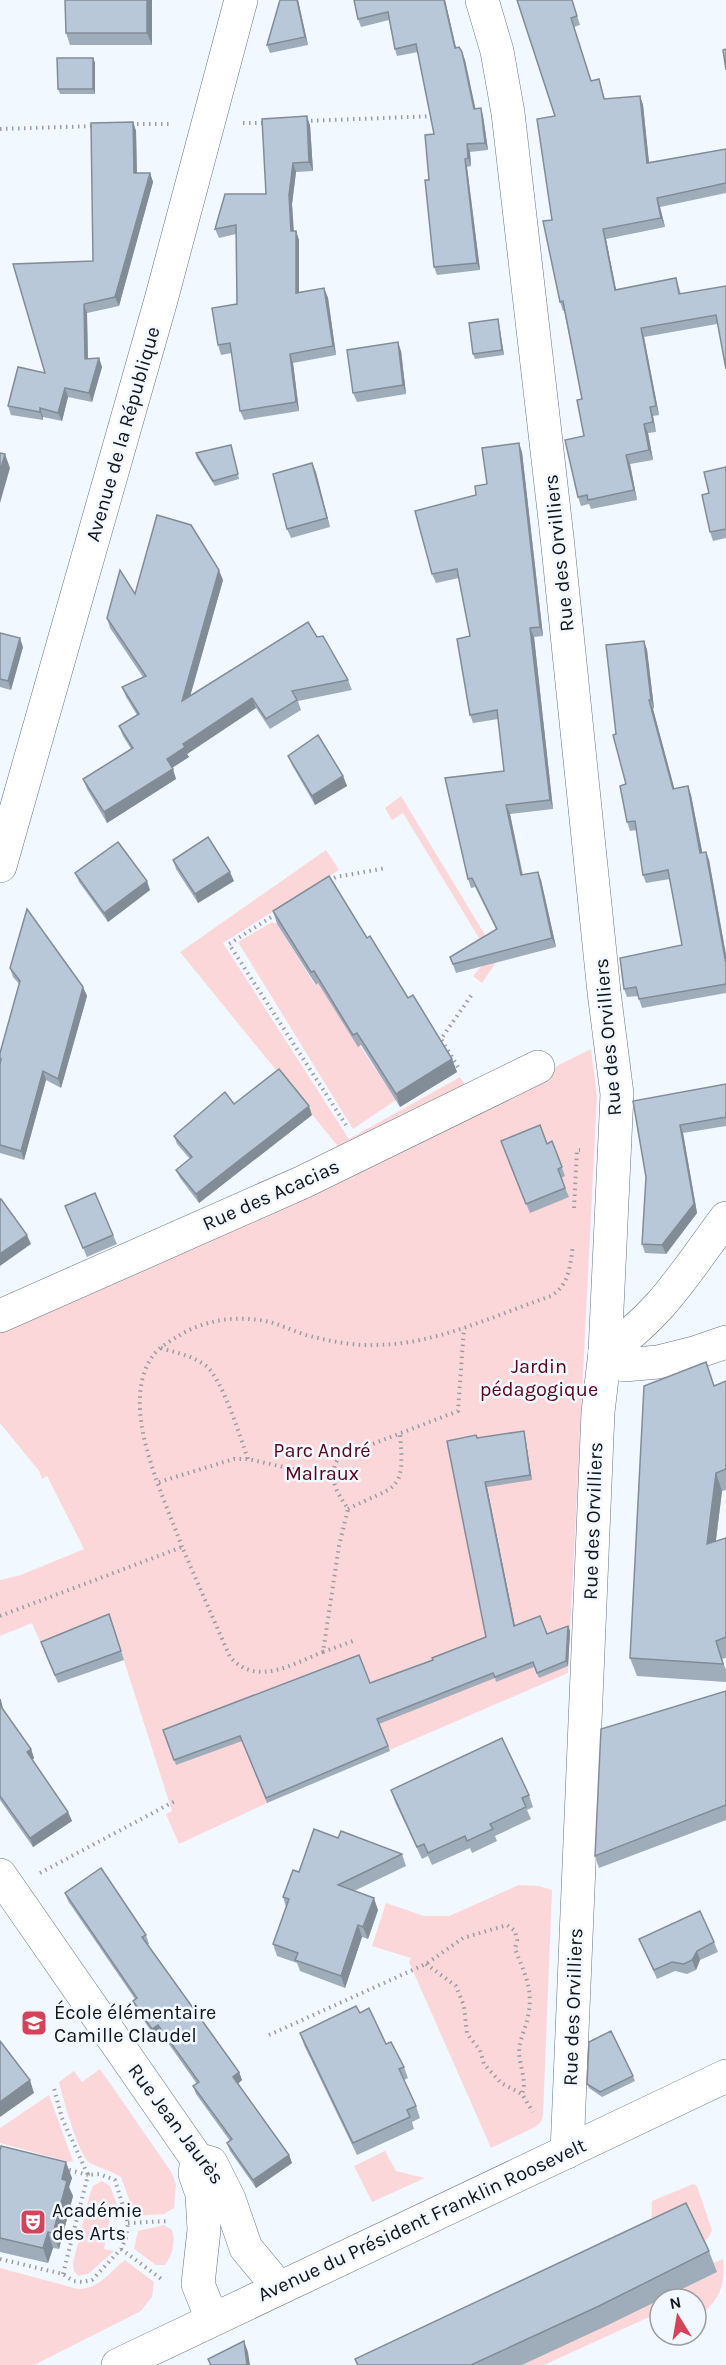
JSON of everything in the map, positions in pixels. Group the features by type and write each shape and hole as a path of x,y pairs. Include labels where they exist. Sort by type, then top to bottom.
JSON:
{"street":[{"name":"Avenue de la République","path":"0,866 162,300 241,0"},
{"name":"Rue des Orvilliers","path":"482,0 497,51 508,113 557,537 604,992 617,1094 605,1352 597,1424 567,2152"},
{"name":"Rue des Acacias","path":"0,1316 303,1182 538,1067"},
{"path":"726,1218 664,1303 625,1340 605,1352 624,1365 658,1362 726,1342"},
{"name":"Rue Jean Jaurès","path":"5,1882 197,2159 211,2163 229,2199 246,2248 279,2288"},
{"name":"Avenue du Président Franklin Roosevelt","path":"118,2365 726,2076"},
{"path":"197,2159 195,2174 202,2194 204,2219 204,2245 198,2284 212,2319"}],"path":[{"path":"212,104 231,108 244,124 266,123"},
{"path":"302,122 443,115"},
{"path":"124,124 176,124"},
{"path":"0,129 101,125"},
{"path":"326,883 336,877 386,868"},
{"path":"278,913 229,944 346,1125"},
{"path":"462,1074 441,1039 473,993"},
{"path":"574,1211 575,1160"},
{"path":"356,1640 271,1672 247,1671 230,1657 182,1547 141,1431 139,1407 145,1369 152,1355 190,1329 233,1318 279,1324 304,1334 358,1345 379,1345 423,1339 464,1328 551,1296 561,1290 568,1278 574,1236"},
{"path":"323,1652 339,1546 348,1509 337,1492 332,1478 332,1468 339,1457 458,1411 464,1328"},
{"path":"160,1348 187,1355 207,1366 217,1378 248,1459"},
{"path":"348,1509 394,1487 402,1471 399,1435"},
{"path":"159,1482 234,1459 248,1459 332,1478"},
{"path":"0,1616 182,1547"},
{"path":"5,1882 175,1801"},
{"path":"269,2035 426,1964 463,1938 507,1925 515,1931 517,1940 515,1949 528,1978 531,2001 519,2051 525,2088 522,2094"},
{"path":"426,1964 456,1986 464,2006 467,2034 480,2050 484,2064 501,2083 522,2094 535,2115"},
{"path":"53,2085 62,2118 88,2175 63,2274"},
{"path":"0,2259 63,2274 73,2281 82,2282 92,2280 121,2249 126,2238 128,2223 115,2180 99,2174 88,2175 55,2166"},
{"path":"128,2223 175,2220"},
{"path":"121,2249 169,2284"}],"green space":[{"path":"401,796 499,958 482,983 473,976 490,956 403,813 392,820 385,808"},
{"path":"326,850 339,870 223,943 349,1139 460,1077 466,1086 345,1155 180,952"},
{"path":"272,922 277,924 315,985 318,983 396,1100 353,1129 238,942"},
{"name":"Parc André Malraux","path":"591,1049 597,1096 568,1673 267,1803 179,1844 166,1814 172,1811 112,1623 44,1651 32,1623 0,1636 0,1580 21,1575 84,1549 47,1476 42,1479 39,1471 0,1423 0,1328 318,1185"},
{"path":"519,1885 539,1886 552,1890 543,2115 541,2122 535,2127 491,2148 409,1962 411,1958 372,1946 386,1903 424,1916 449,1916"},
{"path":"100,2069 172,2173 176,2184 174,2208 164,2214 135,2216 121,2177 90,2163 81,2149 59,2082 74,2071 82,2082"},
{"path":"49,2095 73,2161 69,2162 0,2143 0,2128"},
{"path":"385,2151 396,2171 425,2178 372,2202 354,2166"},
{"path":"102,2181 110,2186 121,2215 120,2219 110,2217 104,2249 114,2251 88,2274 78,2276 74,2271 73,2263 90,2194 93,2186"},
{"path":"693,2184 697,2186 712,2230 708,2238 703,2242 651,2235 652,2201"},
{"path":"164,2225 172,2230 173,2248 165,2265 156,2265 134,2249 138,2231"},
{"path":"723,2259 723,2277 720,2291 708,2308 708,2287 678,2287 713,2263"},
{"path":"125,2260 154,2282 152,2297 141,2311 34,2365 0,2365 0,2268 78,2289 98,2283"},
{"path":"648,2306 648,2317 544,2365 522,2365"}],"building":[{"path":"65,0 147,0 147,33 66,33"},
{"path":"280,0 297,0 305,37 267,45"},
{"path":"354,0 444,0 455,48 459,47 462,52 474,109 481,108 485,143 467,144 468,158 465,159 477,263 434,267 425,180 429,180 425,135 434,134 416,44 395,49 388,12 358,19"},
{"path":"517,0 572,0 577,16 571,18 591,81 599,79 604,99 640,96 647,163 726,149 726,183 657,198 661,218 603,229 615,290 676,278 679,294 726,286 726,369 716,315 641,328 656,406 650,407 653,422 644,424 649,450 626,455 634,490 588,500 587,495 578,497 565,440 584,436 577,400 582,399 563,301 560,302 543,221 552,220 537,119 555,116"},
{"path":"726,49 726,70 723,50"},
{"path":"57,58 93,58 93,89 58,89"},
{"path":"307,116 309,162 293,163 289,195 291,231 296,231 296,293 324,288 333,346 290,354 296,402 240,411 230,343 218,345 212,308 237,304 236,225 215,229 225,194 266,194 262,119"},
{"path":"133,122 134,173 150,173 115,297 84,304 85,359 99,358 89,393 65,388 58,413 40,408 40,412 8,406 18,367 45,373 13,264 93,261 91,123"},
{"path":"498,319 502,350 473,354 469,323"},
{"path":"398,342 403,385 353,393 347,350"},
{"path":"519,443 540,627 530,628 550,800 506,805 521,875 538,872 552,938 453,964 450,957 497,929 472,878 468,879 445,778 504,771 497,710 470,715 457,639 470,636 457,569 432,574 415,511 476,495 475,486 487,484 482,448"},
{"path":"231,445 238,474 213,481 196,453"},
{"path":"0,453 5,454 0,471"},
{"path":"312,463 327,518 287,529 273,474"},
{"path":"726,467 726,529 710,532 702,495 709,493 704,472"},
{"path":"157,515 191,525 219,570 182,701 308,622 317,637 323,636 348,680 292,691 297,700 266,719 252,698 183,744 185,747 167,759 173,769 104,812 83,779 133,748 119,726 139,714 122,687 146,676 107,618 120,570 135,594"},
{"path":"0,633 20,638 8,681 0,679"},
{"path":"644,641 651,700 649,700 673,789 688,786 700,853 706,852 726,964 726,984 639,999 636,987 624,989 620,958 682,945 668,870 643,875 635,821 627,822 620,786 626,784 613,735 616,734 606,645"},
{"path":"318,735 343,776 312,796 288,756"},
{"path":"208,837 230,872 195,894 173,860"},
{"path":"118,842 147,881 104,913 75,873"},
{"path":"329,876 367,938 370,936 408,998 413,995 452,1059 396,1094 357,1033 353,1035 314,971 311,972 273,911"},
{"path":"27,909 83,987 58,1079 43,1071 21,1151 0,1145 0,1053 20,981 10,968"},
{"path":"279,1069 309,1106 196,1194 176,1170 192,1157 174,1136 225,1092 234,1104"},
{"path":"726,1084 726,1117 680,1125 694,1204 662,1245 642,1244 646,1177 633,1101"},
{"path":"540,1125 547,1144 552,1141 562,1167 558,1169 565,1188 526,1204 501,1141"},
{"path":"95,1193 113,1235 83,1248 65,1206"},
{"path":"0,1199 27,1235 0,1254"},
{"path":"706,1362 714,1386 726,1381 726,1469 716,1473 707,1544 726,1538 726,1637 716,1641 723,1664 630,1658 644,1386"},
{"path":"524,1431 530,1475 485,1482 514,1626 540,1616 547,1634 568,1626 566,1661 537,1673 533,1662 495,1677 493,1673 377,1719 388,1746 266,1798 240,1736 174,1760 163,1730 359,1655 370,1683 433,1660 432,1658 486,1637 447,1441 476,1435 477,1438"},
{"path":"109,1614 121,1651 55,1675 41,1642"},
{"path":"726,1691 726,1805 595,1856 601,1729"},
{"path":"0,1699 2,1708 31,1749 27,1752 68,1812 30,1838 0,1796"},
{"path":"502,1738 529,1795 522,1798 526,1807 490,1824 493,1829 467,1841 465,1836 428,1853 424,1844 417,1847 391,1790"},
{"path":"314,1829 338,1838 341,1831 402,1854 338,1885 374,1898 363,1927 358,1925 341,1976 295,1960 298,1953 273,1944 289,1899 283,1897 293,1870 299,1872"},
{"path":"101,1868 146,1935 142,1937 239,2072 233,2077 289,2155 253,2180 227,2143 232,2139 193,2086 199,2082 158,2025 152,2029 133,2001 137,1998 65,1893"},
{"path":"700,1911 714,1942 697,1951 692,1960 684,1964 672,1962 654,1970 639,1939"},
{"path":"356,2006 360,2013 369,2008 386,2044 391,2042 404,2067 399,2069 416,2106 407,2110 410,2117 353,2143 300,2033"},
{"path":"611,2031 633,2076 600,2092 587,2084 589,2042"},
{"path":"0,2041 30,2080 0,2102"},
{"name":"Académie des Arts","path":"1,2146 66,2162 62,2179 67,2181 53,2233 48,2232 43,2248 0,2238"},
{"path":"686,2203 709,2251 599,2306 471,2365 358,2365 355,2359"},
{"path":"244,2341 247,2365 211,2365 208,2359"}],"place":[{"name":"École élémentaire Camille Claudel","path":"34,2023"},
{"name":"Académie des Arts","path":"33,2222"}],"park label":[{"name":"Jardin pédagogique","path":"539,1378"}]}
